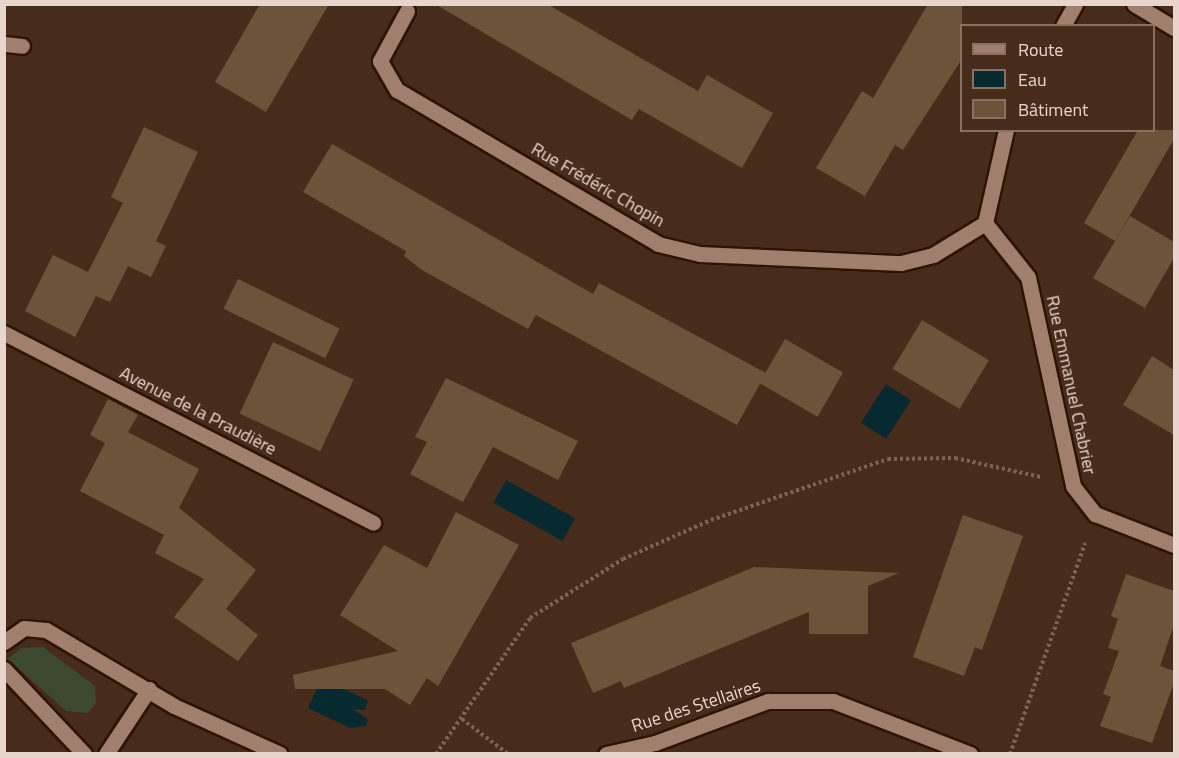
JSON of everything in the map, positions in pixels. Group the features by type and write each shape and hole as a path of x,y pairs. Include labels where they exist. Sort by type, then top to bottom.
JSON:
{"street":[{"path":"1064,24 1076,4"},
{"path":"1134,4 1174,28"},
{"name":"Rue Frédéric Chopin","path":"407,12 380,61 397,90 658,244 700,254 902,263 933,255 985,223"},
{"path":"4,44 22,46"},
{"path":"985,223 1006,132"},
{"name":"Rue Emmanuel Chabrier","path":"985,223 1028,277 1073,486 1095,514"},
{"name":"Avenue de la Praudière","path":"4,333 373,523"},
{"path":"1095,514 1174,545"},
{"path":"4,642 24,628 45,630 149,689 280,753"},
{"path":"4,669 84,753"},
{"path":"106,753 149,689"},
{"name":"Rue des Stellaires","path":"606,753 655,743 768,701 833,701 970,753"}],"path":[{"path":"436,753 462,719 530,618 623,559 711,520 888,459 955,458 1073,486"},
{"path":"1010,753 1095,514"},
{"path":"462,719 508,753"}],"green space":[{"path":"43,647 95,686 96,703 88,713 66,711 8,659 21,648"}],"water":[{"path":"886,384 911,400 886,439 861,423"},
{"path":"506,480 575,518 562,541 493,503"},
{"path":"321,679 368,700 365,710 352,709 368,719 366,726 350,728 308,708"}],"building":[{"path":"260,4 329,4 266,112 215,82"},
{"path":"435,4 547,4 698,91 707,75 773,113 742,168 639,109 632,120"},
{"path":"928,4 962,4 960,62 903,150 895,145 865,196 816,168 862,91 873,98"},
{"path":"144,127 198,152 156,241 166,246 151,277 128,266 110,302 96,296 75,337 25,311 53,255 88,272 123,203 111,197"},
{"path":"1174,130 1174,139 1115,241 1084,223 1137,132"},
{"path":"332,144 593,294 599,283 766,373 737,425 536,315 528,329 422,270 404,256 406,251 303,192"},
{"path":"1130,216 1174,242 1174,258 1145,308 1093,278"},
{"path":"238,279 340,329 325,358 224,309"},
{"path":"922,320 989,360 960,409 893,369"},
{"path":"785,339 843,372 818,417 760,383"},
{"path":"273,342 354,380 320,451 240,414"},
{"path":"1152,356 1174,370 1174,435 1123,405"},
{"path":"446,378 578,441 558,480 493,447 463,502 410,474 427,442 415,437"},
{"path":"108,399 138,415 128,432 199,469 179,508 256,570 226,609 258,635 238,661 174,617 204,579 155,553 164,535 80,491 105,443 90,435"},
{"path":"456,512 519,545 438,686 427,678 410,705 385,689 295,689 293,675 398,651 340,615 384,545 427,568"},
{"path":"963,515 1023,536 982,650 975,647 964,676 913,657"},
{"path":"754,567 899,573 868,586 868,634 809,634 809,612 624,688 621,681 593,693 571,643"},
{"path":"1126,574 1174,591 1174,625 1160,666 1174,671 1174,683 1152,743 1100,726 1111,697 1103,694 1119,651 1108,648 1118,619 1111,616"}]}
